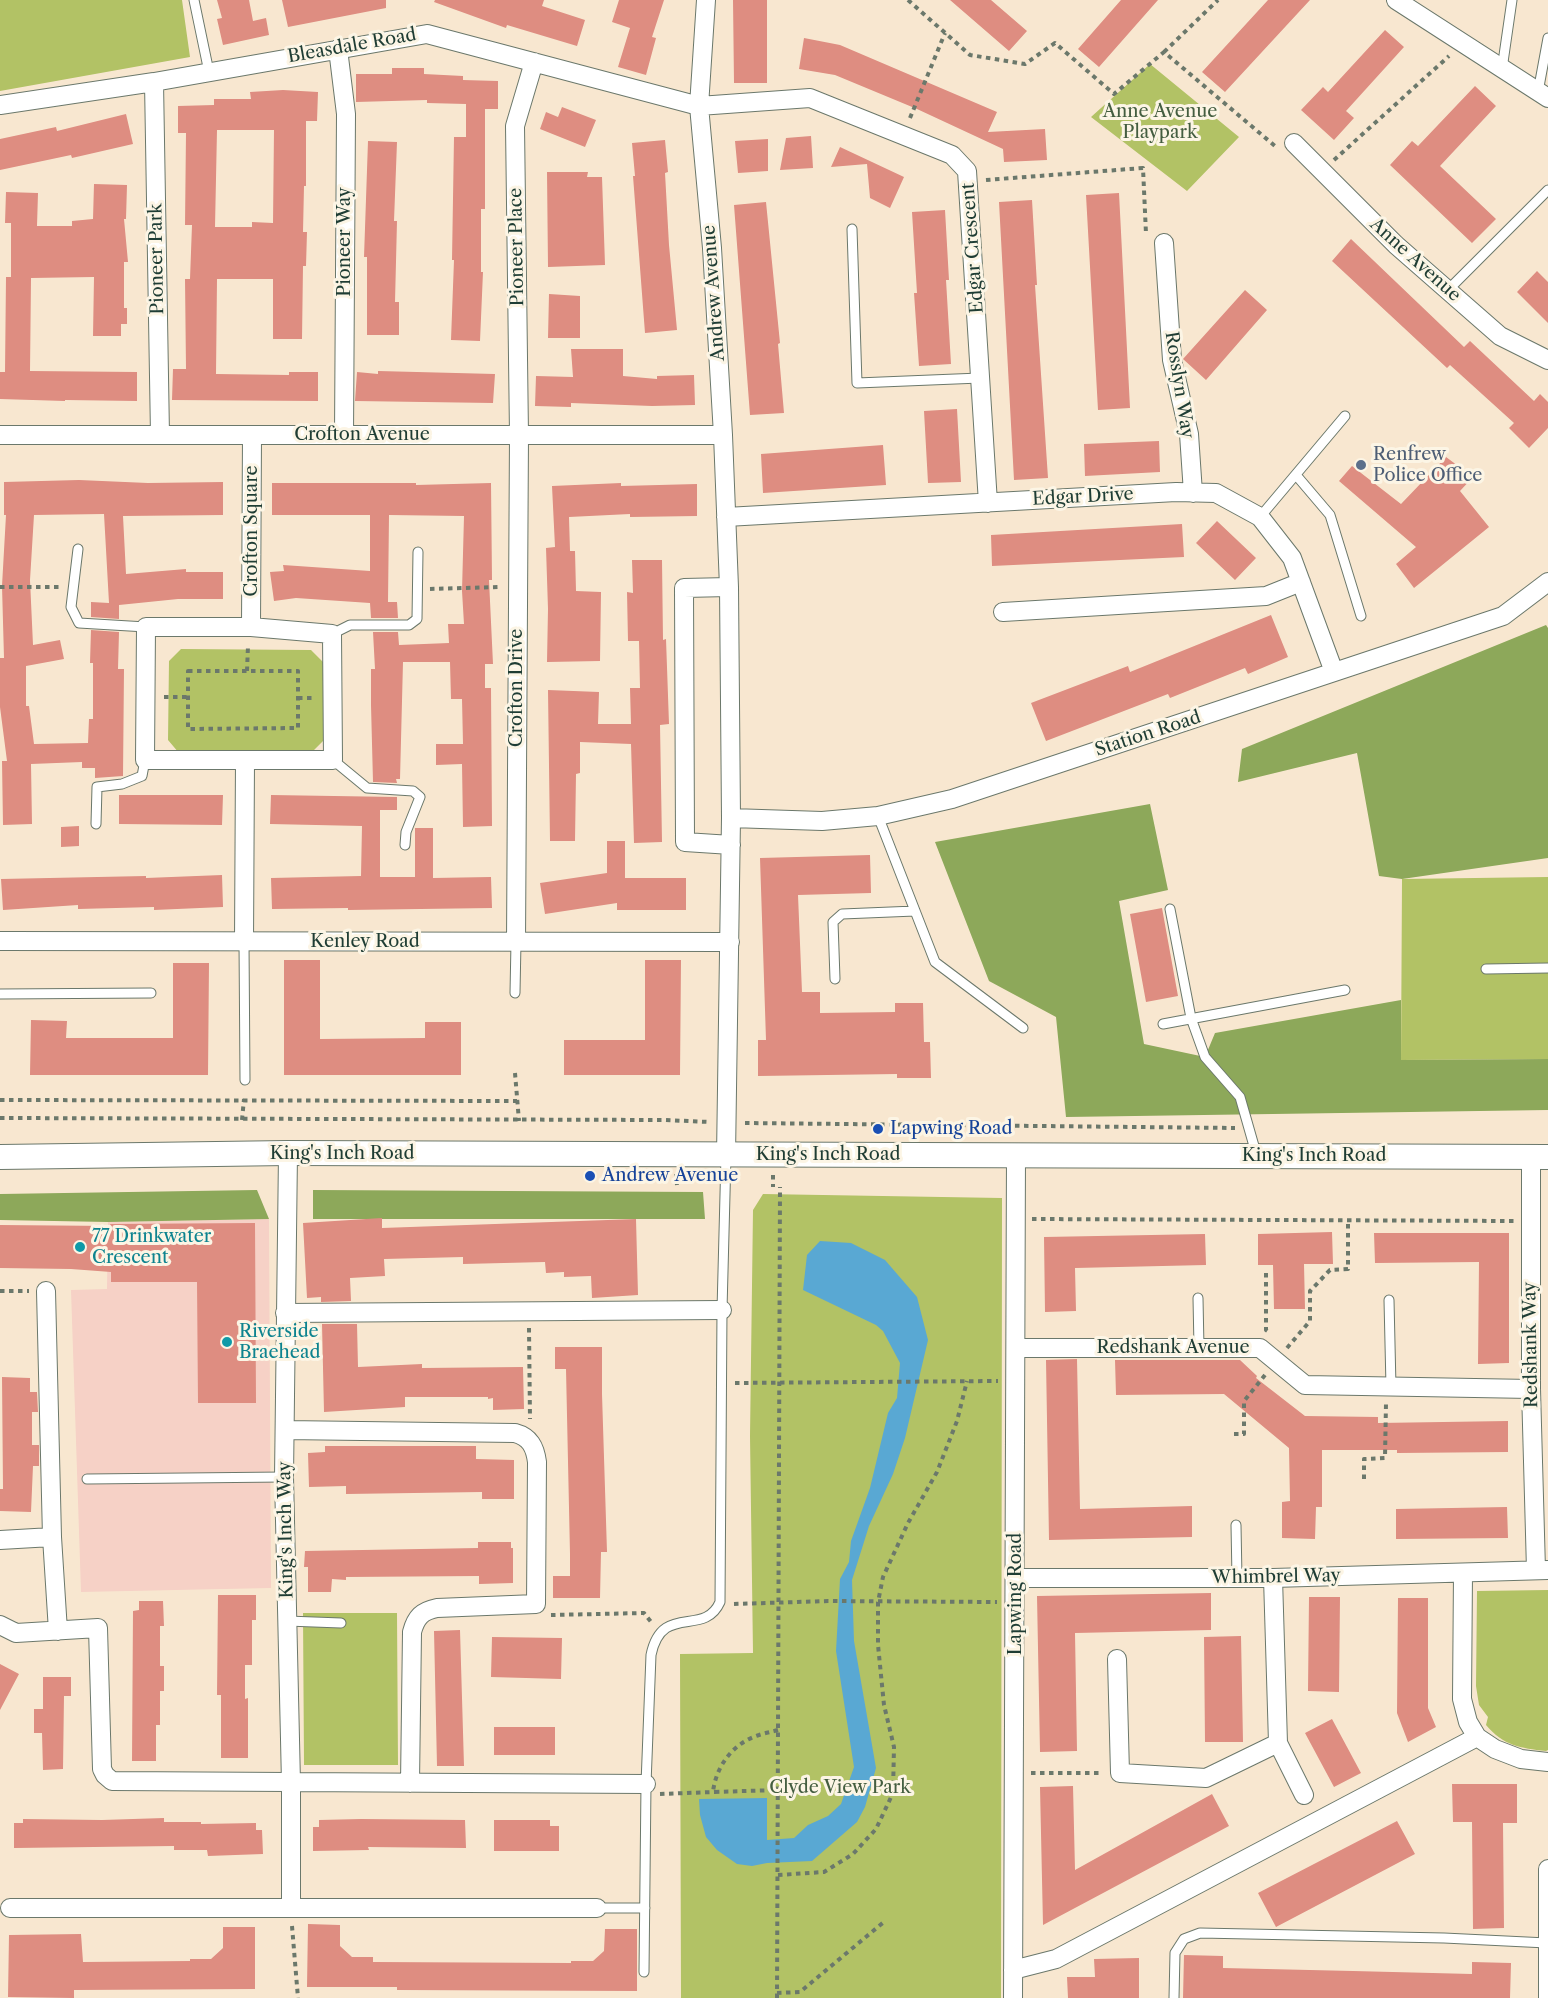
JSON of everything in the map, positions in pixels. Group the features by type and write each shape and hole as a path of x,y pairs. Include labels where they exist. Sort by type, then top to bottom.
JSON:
{"street":[{"name":"Andrew Avenue","path":"706,0 699,106 712,248 729,587 731,846 726,1156"},
{"path":"1396,0 1543,95"},
{"name":"Bleasdale Road","path":"0,105 154,82 427,34 699,106"},
{"name":"Pioneer Way","path":"338,49 345,114 344,435"},
{"name":"Pioneer Place","path":"519,435 515,126 534,62"},
{"name":"Pioneer Park","path":"154,82 160,435"},
{"name":"Edgar Crescent","path":"699,106 810,99 952,155 968,171 988,502"},
{"name":"Anne Avenue","path":"1294,143 1396,245 1500,336 1548,360"},
{"name":"Rosslyn Way","path":"1164,243 1172,360 1189,434 1193,493"},
{"name":"Crofton Avenue","path":"0,435 723,435"},
{"name":"Crofton Square","path":"251,627 252,435"},
{"name":"Crofton Drive","path":"516,942 519,435"},
{"name":"Edgar Drive","path":"726,517 988,502 1216,493 1260,517 1292,558 1334,672"},
{"path":"1003,612 1266,596 1301,582"},
{"name":"Station Road","path":"731,818 822,821 878,816 952,799 1503,616 1548,582"},
{"path":"729,587 684,588 685,842 731,846"},
{"path":"146,627 251,627 332,634 333,760 145,760 146,627"},
{"path":"244,942 245,760"},
{"name":"Kenley Road","path":"0,941 730,942"},
{"name":"King's Inch Road","path":"0,1157 288,1153 726,1156 1016,1154 1540,1156"},
{"name":"King's Inch Way","path":"288,1153 284,1477 291,1783 291,1908"},
{"name":"Lapwing Road","path":"1013,1998 1017,1382 1016,1154"},
{"name":"Redshank Way","path":"1540,1156 1530,1221 1531,1389 1542,1570"},
{"path":"46,1291 52,1537 58,1631"},
{"path":"285,1313 722,1310"},
{"name":"Redshank Avenue","path":"1017,1348 1260,1348 1305,1386 1531,1389"},
{"path":"285,1430 515,1432 523,1435 532,1444 537,1462 536,1604 437,1608 426,1610 419,1616 412,1632 410,1784"},
{"path":"0,1540 52,1537"},
{"name":"Whimbrel Way","path":"1016,1578 1273,1578 1542,1570"},
{"path":"1463,1573 1462,1699 1468,1722 1476,1737 1495,1749 1521,1759 1548,1762"},
{"path":"1273,1578 1278,1743 1304,1795"},
{"path":"0,1624 16,1633 98,1628 102,1769 112,1781 646,1784"},
{"path":"1117,1659 1120,1773 1206,1778 1278,1743"},
{"path":"1013,1970 1056,1959 1476,1737"},
{"path":"1548,1869 1548,1998"},
{"path":"10,1908 597,1908"}],"lane":[{"path":"194,0 209,72"},
{"path":"1502,69 1512,0"},
{"path":"1543,95 1548,38"},
{"path":"1448,290 1548,190"},
{"path":"852,229 857,383 980,378"},
{"path":"1260,517 1345,416"},
{"path":"1296,475 1330,515 1361,616"},
{"path":"78,549 71,607 79,623 146,627"},
{"path":"332,634 350,625 409,625 417,619 418,552"},
{"path":"96,824 97,787 122,784 142,776 145,760"},
{"path":"333,760 367,788 413,791 420,797 406,832 405,845"},
{"path":"878,816 934,962 1023,1028"},
{"path":"1170,909 1191,1018 1205,1057 1240,1097 1256,1156"},
{"path":"835,979 833,922 842,914 915,911"},
{"path":"244,942 245,1080"},
{"path":"515,993 516,942"},
{"path":"1486,969 1548,968"},
{"path":"1163,1024 1345,990"},
{"path":"0,994 151,993"},
{"path":"644,1972 646,1784 653,1643 660,1633 671,1625 710,1617 717,1610 720,1602 722,1310 726,1156"},
{"path":"1198,1298 1199,1348"},
{"path":"1389,1300 1389,1387"},
{"path":"87,1479 284,1477"},
{"path":"1236,1525 1238,1578"},
{"path":"287,1621 341,1623"},
{"path":"597,1908 645,1908"},
{"path":"1174,1998 1175,1953 1184,1939 1200,1933 1444,1938 1547,1943"}],"path":[{"path":"908,0 970,55 1025,64 1055,43 1114,94 1164,52 1218,0"},
{"path":"903,135 945,33"},
{"path":"1322,170 1462,43"},
{"path":"1164,52 1276,147 1294,143"},
{"path":"968,181 1143,168 1147,242 1164,243"},
{"path":"0,587 74,586"},
{"path":"417,589 518,587"},
{"path":"248,671 251,627"},
{"path":"188,671 298,671 298,728 188,729 188,697 188,671"},
{"path":"146,697 188,697"},
{"path":"515,1073 519,1120"},
{"path":"242,1120 245,1080"},
{"path":"0,1100 517,1101"},
{"path":"0,1118 665,1120 727,1123 1248,1128"},
{"path":"780,1187 777,1995 800,1992 885,1921"},
{"path":"1017,1219 1530,1221"},
{"path":"1234,1434 1244,1434 1244,1401 1310,1321 1310,1291 1330,1269 1348,1269 1348,1220"},
{"path":"1266,1273 1266,1330 1274,1335"},
{"path":"0,1291 46,1291"},
{"path":"523,1435 530,1427 529,1311"},
{"path":"1281,1341 1288,1347"},
{"path":"722,1383 892,1380 1017,1382"},
{"path":"778,1875 824,1872 853,1854 876,1829 893,1793 894,1747 884,1705 878,1645 878,1602 882,1577 908,1522 937,1472 957,1421 967,1381"},
{"path":"1364,1479 1364,1459 1385,1458 1389,1387"},
{"path":"720,1602 1016,1602"},
{"path":"536,1604 552,1616 644,1613 660,1633"},
{"path":"716,1792 713,1792 714,1780 728,1755 740,1744 757,1735 778,1730"},
{"path":"1014,1773 1120,1773"},
{"path":"646,1784 661,1795 778,1790"},
{"path":"291,1908 298,1998"}],"shaded area":[{"path":"269,1219 271,1588 81,1592 71,1290 107,1289 108,1222"}],"green space":[{"path":"0,0 182,0 190,57 0,91"},
{"name":"Anne Avenue Playpark","path":"1150,64 1239,137 1187,191 1091,117"},
{"path":"1546,625 1548,628 1548,858 1402,879 1379,876 1357,753 1238,782 1242,749"},
{"path":"181,649 311,650 323,662 323,741 310,754 179,753 168,740 169,661"},
{"path":"1150,804 1168,890 1119,901 1144,1044 1205,1057 1215,1033 1401,1000 1401,1060 1548,1059 1548,1110 1066,1117 1056,1017 989,981 935,842"},
{"path":"1548,877 1548,1059 1401,1060 1402,879"},
{"path":"257,1190 269,1219 108,1222 0,1220 0,1194"},
{"path":"313,1190 703,1192 705,1219 313,1219"},
{"name":"Clyde View Park","path":"763,1194 1002,1198 1001,1998 681,1998 680,1654 753,1653 750,1436 753,1210"},
{"path":"1548,1590 1548,1750 1546,1751 1528,1749 1506,1742 1486,1725 1488,1717 1479,1705 1476,1686 1477,1591"},
{"path":"303,1613 397,1613 398,1765 304,1765"}],"water":[{"path":"820,1241 851,1243 885,1260 917,1297 928,1340 905,1438 893,1474 869,1526 852,1580 854,1641 876,1768 865,1807 857,1822 812,1861 752,1866 737,1864 717,1850 706,1837 700,1815 699,1799 767,1798 767,1840 794,1838 808,1825 828,1816 841,1804 854,1767 836,1651 840,1579 849,1562 851,1541 870,1488 888,1413 897,1398 900,1363 883,1331 876,1325 803,1290 807,1255"}],"building":[{"path":"217,0 249,0 253,21 266,18 269,35 223,45 217,19 222,18"},
{"path":"282,0 386,0 386,8 288,27"},
{"path":"435,0 544,0 542,6 585,20 577,46 507,25 506,28 434,2"},
{"path":"619,0 664,0 652,37 656,38 646,75 618,67 630,28 612,22"},
{"path":"733,0 767,0 767,83 734,83"},
{"path":"950,0 991,0 1027,31 1009,51"},
{"path":"1121,0 1158,0 1099,67 1078,49"},
{"path":"1268,0 1310,0 1225,92 1202,72"},
{"path":"1385,30 1404,47 1346,111 1354,118 1334,140 1301,110 1323,87 1328,92"},
{"path":"804,38 840,45 997,112 988,132 1045,129 1047,160 1004,162 1003,149 917,109 835,75 799,69"},
{"path":"392,68 424,68 424,74 463,76 463,80 498,81 498,109 485,109 485,209 481,209 481,272 483,272 480,341 451,340 454,260 452,260 454,137 466,137 466,104 427,103 427,100 356,102 356,74 392,74"},
{"path":"1475,86 1496,106 1440,166 1496,219 1472,243 1390,165 1412,141 1418,146"},
{"path":"283,90 318,92 317,121 306,121 303,232 307,232 306,266 303,266 302,339 273,339 273,279 217,279 216,374 289,375 289,372 318,372 318,401 172,400 173,369 186,369 185,279 190,279 192,225 185,225 186,133 178,133 178,106 214,105 214,99 251,99 250,92","holes":["217,130 274,130 273,223 252,222 252,227 215,227"]},
{"path":"562,107 596,120 585,147 540,129 546,112 558,117"},
{"path":"126,114 133,144 72,158 71,155 0,170 0,139 56,127 57,131"},
{"path":"811,136 813,168 780,170 786,138"},
{"path":"768,139 768,171 738,173 735,141"},
{"path":"665,140 669,245 677,330 645,333 632,143"},
{"path":"368,141 397,142 394,221 397,221 395,302 399,302 399,335 367,335 367,257 364,257"},
{"path":"840,147 904,177 890,208 870,198 867,164 831,167"},
{"path":"547,172 588,172 587,177 602,177 605,265 548,267"},
{"path":"94,184 127,185 126,219 124,219 128,262 124,262 124,308 127,308 127,324 121,324 121,336 93,336 94,277 31,278 30,371 137,372 137,401 0,399 0,372 5,372 6,277 11,277 11,223 5,223 6,192 38,193 37,226 72,226 72,221 93,219"},
{"path":"1119,193 1130,408 1098,410 1086,195"},
{"path":"1032,200 1037,285 1035,285 1048,478 1014,480 999,202"},
{"path":"766,202 780,343 778,344 784,413 750,415 734,205"},
{"path":"945,210 951,364 919,366 912,212"},
{"path":"1351,239 1464,347 1470,341 1534,401 1540,394 1548,402 1548,428 1529,448 1509,428 1514,423 1450,365 1447,368 1332,261"},
{"path":"1537,271 1548,282 1548,323 1517,292"},
{"path":"1245,290 1267,310 1206,380 1183,359"},
{"path":"549,294 580,296 580,338 548,338"},
{"path":"571,349 623,349 623,376 657,379 657,376 694,375 695,405 571,403 571,407 535,406 536,376 573,377"},
{"path":"378,371 495,374 493,403 355,401 357,372 378,374"},
{"path":"957,409 961,482 928,483 924,411"},
{"path":"1159,441 1160,472 1085,476 1084,444"},
{"path":"883,445 886,485 763,493 761,454"},
{"path":"1446,457 1473,477 1460,491 1489,527 1414,588 1396,564 1416,547 1339,481 1352,466 1401,504"},
{"path":"79,480 148,483 223,482 223,515 123,516 126,574 186,569 186,572 223,572 223,599 178,599 119,605 119,619 91,617 91,602 109,603 104,514 34,515 30,580 33,645 60,640 64,659 26,666 26,706 29,706 34,744 88,743 89,719 93,719 91,630 119,632 118,669 124,669 123,776 95,778 95,768 82,768 82,762 31,764 32,824 3,825 2,761 7,761 0,707 0,658 4,658 2,586 6,515 4,515 4,482"},
{"path":"272,483 416,483 416,485 491,483 492,580 489,580 493,664 485,664 485,688 491,688 492,826 463,827 462,764 436,765 436,744 463,744 462,699 451,699 450,662 403,662 400,779 396,779 397,783 373,782 371,669 375,669 373,632 398,632 399,645 449,643 448,624 464,624 462,591 464,516 389,515 388,602 397,602 398,618 371,618 370,603 296,598 274,601 270,572 284,571 283,565 370,571 370,515 272,515"},
{"path":"621,483 621,486 697,484 697,516 630,517 630,514 569,517 570,551 575,551 576,591 601,592 600,661 547,662 546,548 555,547 552,486"},
{"path":"1217,521 1256,558 1235,580 1196,543"},
{"path":"1182,524 1184,557 992,566 991,535"},
{"path":"632,560 662,560 663,640 666,639 669,724 660,725 662,842 634,843 631,744 580,742 580,773 576,774 575,841 550,841 548,690 599,692 598,724 631,724 630,688 640,688 639,641 628,641 627,592 633,593"},
{"path":"1271,615 1288,657 1248,674 1245,668 1170,698 1168,694 1046,741 1031,703 1128,666 1130,672"},
{"path":"119,795 223,795 222,825 119,824"},
{"path":"271,795 397,797 397,810 380,810 380,877 415,877 415,828 433,828 433,878 491,877 492,908 272,909 271,878 361,876 362,826 270,824"},
{"path":"79,826 79,846 61,847 61,827"},
{"path":"607,841 625,841 625,878 686,878 686,910 617,910 617,903 545,914 540,883 607,873"},
{"path":"870,855 871,893 798,895 802,992 820,992 820,1013 895,1012 895,1003 923,1003 924,1042 930,1042 931,1078 897,1078 897,1074 758,1076 758,1040 766,1040 760,858"},
{"path":"222,875 223,907 154,910 154,907 78,909 78,905 3,910 1,879"},
{"path":"1162,908 1178,996 1146,1002 1130,914"},
{"path":"284,960 320,960 320,1039 425,1038 425,1022 461,1022 461,1075 284,1075"},
{"path":"645,960 681,960 680,1075 564,1075 564,1040 645,1040"},
{"path":"173,963 209,963 208,1075 30,1075 31,1020 67,1021 66,1038 173,1038"},
{"path":"382,1218 382,1228 636,1219 638,1295 592,1298 591,1276 564,1277 564,1272 546,1273 545,1262 463,1264 463,1257 384,1259 385,1276 350,1278 351,1301 321,1302 321,1297 307,1298 303,1223"},
{"name":"Riverside Braehead","path":"255,1223 256,1403 198,1403 197,1282 111,1282 111,1272 0,1268 0,1225 111,1226 110,1224"},
{"path":"1332,1232 1333,1264 1304,1264 1305,1309 1274,1309 1273,1265 1258,1265 1258,1234"},
{"path":"1374,1233 1509,1233 1509,1363 1478,1364 1479,1262 1375,1263"},
{"path":"1205,1234 1206,1265 1075,1268 1076,1311 1045,1312 1044,1237"},
{"path":"322,1324 357,1324 358,1367 422,1364 422,1368 523,1367 524,1409 493,1410 493,1398 488,1399 488,1397 405,1397 405,1407 324,1412"},
{"path":"555,1347 602,1347 607,1552 601,1552 600,1598 553,1598 553,1576 570,1576 566,1369 555,1369"},
{"path":"1077,1359 1080,1509 1192,1506 1192,1537 1049,1540 1046,1360"},
{"path":"1115,1360 1240,1360 1257,1376 1256,1378 1305,1416 1378,1417 1378,1423 1508,1421 1508,1452 1397,1453 1397,1450 1322,1450 1322,1507 1316,1507 1315,1539 1282,1538 1282,1502 1290,1501 1289,1448 1224,1394 1116,1395"},
{"path":"2,1377 30,1378 30,1392 37,1392 38,1412 32,1412 32,1445 39,1445 39,1466 33,1466 31,1512 0,1511 0,1489 3,1489"},
{"path":"325,1446 476,1446 476,1459 514,1460 514,1499 482,1499 482,1492 346,1494 346,1486 309,1487 308,1453 325,1452"},
{"path":"1507,1507 1508,1538 1396,1539 1396,1509"},
{"path":"478,1542 511,1542 513,1583 479,1584 479,1576 346,1577 346,1580 332,1579 331,1592 308,1592 308,1567 304,1567 305,1551 478,1548"},
{"path":"1211,1593 1211,1630 1075,1633 1077,1751 1040,1752 1037,1596"},
{"path":"218,1595 256,1595 256,1620 252,1620 252,1665 245,1665 245,1699 248,1698 248,1758 221,1758 221,1695 217,1695"},
{"path":"1309,1597 1340,1597 1339,1692 1308,1691"},
{"path":"1398,1598 1428,1598 1428,1708 1436,1727 1408,1742 1397,1713"},
{"path":"139,1601 163,1601 164,1626 160,1626 160,1666 164,1666 164,1691 160,1691 160,1725 156,1725 156,1761 132,1761 133,1611 139,1610"},
{"path":"460,1630 464,1766 437,1766 434,1631"},
{"path":"1241,1636 1243,1742 1205,1742 1204,1637"},
{"path":"492,1637 562,1638 561,1679 491,1677"},
{"path":"0,1664 19,1674 0,1710"},
{"path":"43,1677 71,1677 71,1696 64,1696 63,1769 43,1770 42,1733 34,1733 34,1709 43,1709"},
{"path":"1332,1719 1361,1773 1334,1787 1305,1733"},
{"path":"494,1727 555,1727 555,1755 494,1755"},
{"path":"1452,1784 1517,1784 1517,1823 1503,1823 1504,1928 1473,1929 1472,1822 1453,1822"},
{"path":"1073,1786 1075,1870 1212,1794 1229,1826 1043,1925 1040,1787"},
{"path":"164,1818 164,1822 256,1823 256,1830 262,1830 263,1854 208,1856 207,1850 174,1850 174,1846 14,1848 14,1823 23,1823 23,1819"},
{"path":"319,1820 465,1820 466,1848 368,1847 369,1850 313,1851 313,1827 319,1827"},
{"path":"494,1820 550,1820 550,1826 559,1826 559,1851 494,1851"},
{"path":"1397,1821 1415,1854 1276,1927 1258,1893"},
{"path":"308,1924 340,1925 340,1946 352,1957 373,1957 373,1962 571,1963 571,1961 593,1961 604,1951 605,1929 637,1929 637,1991 397,1990 397,1987 307,1987"},
{"path":"223,1927 255,1927 255,1989 74,1990 74,1998 8,1997 9,1935 81,1934 83,1962 190,1961 190,1959 211,1959 223,1948"},
{"path":"1184,1955 1223,1956 1223,1968 1472,1974 1472,1962 1511,1963 1510,1998 1183,1998"},
{"path":"1139,1958 1139,1998 1068,1998 1067,1977 1095,1977 1094,1959"}],"place":[{"name":"Renfrew Police Office","path":"1361,465"},
{"name":"Lapwing Road","path":"878,1129"},
{"name":"Andrew Avenue","path":"590,1176"},
{"name":"77 Drinkwater Crescent","path":"80,1247"},
{"name":"Riverside Braehead","path":"227,1342"}]}
